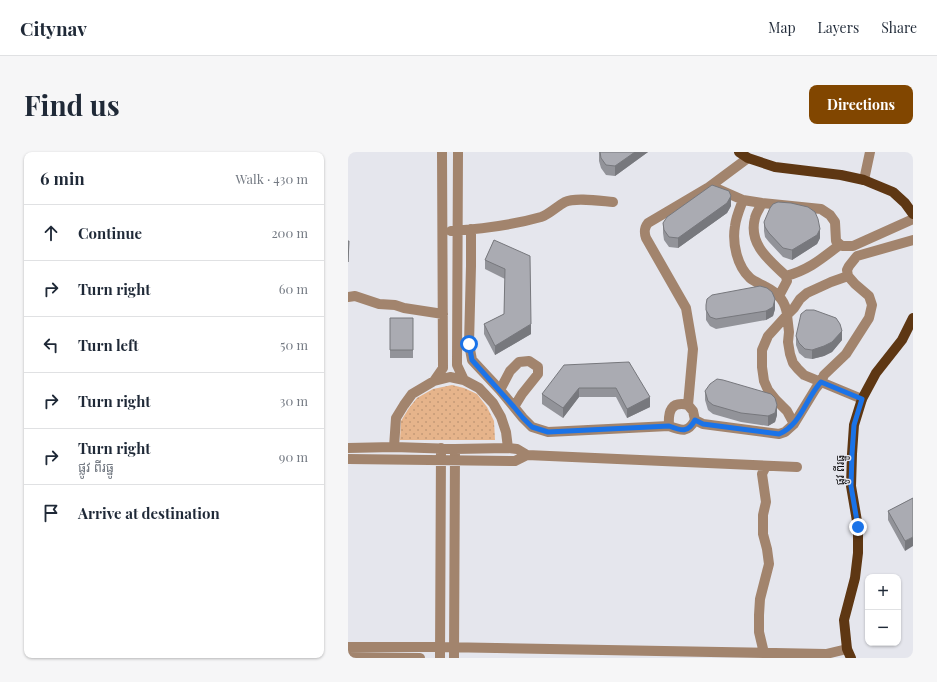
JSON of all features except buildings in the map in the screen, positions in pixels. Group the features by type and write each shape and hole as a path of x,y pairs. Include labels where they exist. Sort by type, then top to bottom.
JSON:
{"main road":[{"path":"744,155 775,167 842,175 864,180 893,192 905,203 913,214"},
{"name":"ផ្លូវ ពីរធ្នូ","path":"849,654 844,620 855,578 858,553 858,527 851,486 854,425 862,399 876,373 902,340 913,318"}],"street":[{"path":"434,381 443,368 442,152"},
{"path":"458,152 457,366 464,380"},
{"path":"864,180 870,152"},
{"path":"688,405 693,349 686,308 646,238 644,231 648,223 709,186 744,155"},
{"path":"709,186 743,200 762,204 821,209 830,215 835,222 836,241 842,246 853,246 913,219"},
{"path":"443,231 471,229 544,216 567,201 582,200 613,202"},
{"path":"743,200 734,226 734,242 738,260 743,271 779,296 784,303 787,309 789,332 788,342 793,362 804,375 862,399"},
{"path":"762,204 755,218 754,232 758,245 766,258 786,276"},
{"path":"471,229 469,344 472,360 532,427 548,432 669,426 678,430 685,430 692,427 695,420 693,411 688,405 681,403 674,406 670,412 669,426"},
{"path":"695,420 703,424 779,434 785,432 794,424 827,370 846,354 869,318 872,306 869,296 848,276 847,270 849,266 857,256 913,240"},
{"path":"786,276 811,267 837,247 838,243"},
{"path":"853,246 857,256"},
{"path":"779,296 784,288 786,276"},
{"path":"794,424 787,411 768,390 764,381 762,350 768,336 808,293 848,276"},
{"path":"348,297 355,296 378,304 395,305 404,308 443,314"},
{"path":"500,390 510,371 519,362 529,361 538,367 538,374 514,407"},
{"path":"394,447 396,418 412,394 434,381 450,377 464,380 479,388 493,403 501,417 506,432 508,448"},
{"path":"348,448 508,448 517,449 527,455 797,467"},
{"path":"440,658 441,448"},
{"path":"454,658 455,449"},
{"path":"348,459 515,461 527,455"},
{"path":"764,655 759,632 759,615 760,599 769,564 767,550 762,534 763,515 766,502 762,474 766,466"},
{"path":"348,646 454,647 611,654 849,654"},
{"path":"348,657 420,658"}],"shaded area":[{"path":"452,385 464,388 477,394 487,407 494,421 495,440 400,440 401,421 417,398 433,389"}],"route":[{"path":"469,344 472,360 523,418 532,427 548,432 669,426 678,430 685,430 692,427 695,420 703,424 779,434 785,432 794,424 821,382 862,399 854,425 852,454 851,486 858,527"}]}
